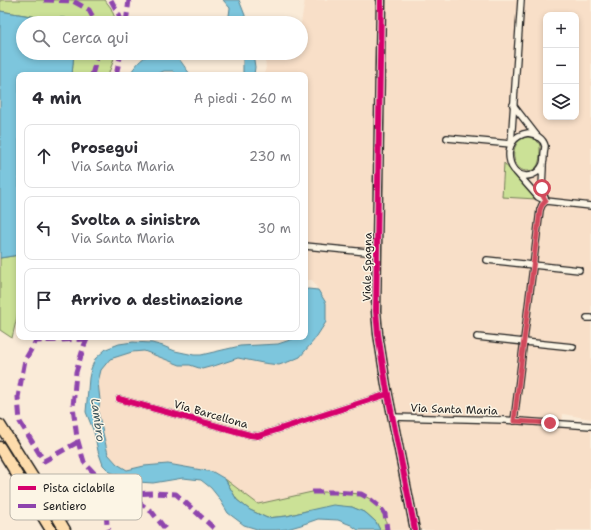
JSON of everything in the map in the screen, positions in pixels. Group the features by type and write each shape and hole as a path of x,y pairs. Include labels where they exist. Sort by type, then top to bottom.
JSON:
{"highway":[{"path":"0,425 31,474"},
{"path":"0,448 16,474"},
{"path":"45,520 51,530"},
{"path":"59,520 65,530"}],"street":[{"name":"Viale Spagna","path":"381,0 376,311 378,334 392,417 415,530"},
{"path":"521,0 509,159 511,165 538,197 546,201 591,206"},
{"path":"513,105 545,145 542,188 543,196 546,201"},
{"path":"511,144 519,135 528,133 538,136"},
{"path":"447,138 511,144"},
{"path":"514,170 528,176 537,173 543,165"},
{"path":"514,421 540,210 546,201"},
{"path":"308,246 377,253"},
{"path":"487,260 579,270"},
{"path":"477,337 573,347"},
{"name":"Via Barcellona","path":"119,399 258,436 388,394"},
{"name":"Via Santa Maria","path":"392,417 514,421 591,426"}],"shaded area":[{"path":"305,0 591,0 591,419 563,414 562,425 591,430 591,530 387,530 385,515 380,507 361,494 312,492 258,504 225,479 213,472 168,464 144,466 127,470 117,464 108,454 98,412 100,400 98,382 101,370 110,359 132,352 144,351 180,365 190,365 202,369 238,358 279,365 300,357 315,339 326,322 326,303 312,280 308,280 308,72 265,72 265,60 308,60 308,16 302,16"}],"green space":[{"path":"0,0 105,0 111,8 114,16 31,16 0,11"},
{"path":"73,60 113,60 109,72 72,72"},
{"path":"528,137 534,139 540,146 540,159 538,165 531,171 522,170 515,161 514,155 514,149 517,143"},
{"path":"504,163 536,199 502,197"},
{"path":"16,255 16,321 12,338 0,330 0,258"},
{"path":"225,479 258,504 312,492 361,494 380,507 385,514 387,530 380,530 376,522 366,513 352,507 306,511 287,516 267,518 250,510 237,500"}],"water":[{"path":"223,0 239,0 245,16 229,16 230,8"},
{"path":"0,11 31,16 16,16 16,60 73,60 72,72 16,72 16,255 0,258"},
{"path":"142,60 180,60 189,72 131,72"},
{"path":"243,60 254,60 254,72 243,72"},
{"name":"Lambro","path":"308,289 318,290 326,303 326,322 315,339 300,357 279,365 238,358 202,369 190,365 180,365 144,351 132,352 110,359 101,370 98,382 100,400 98,412 108,454 117,464 127,470 144,466 168,464 213,472 225,479 237,500 250,510 267,518 287,516 333,505 352,507 366,513 376,522 380,530 358,530 351,525 338,520 318,519 287,529 260,530 244,525 228,513 211,488 201,480 183,478 153,483 142,482 142,474 115,474 110,472 103,465 94,432 86,412 91,369 95,359 106,349 119,344 133,342 152,343 175,351 201,355 240,346 278,344 290,340 308,340"}],"marked path":[{"path":"44,0 73,1 89,10 92,16"},
{"path":"111,0 119,16"},
{"path":"127,16 129,0"},
{"path":"93,72 96,60"},
{"path":"117,72 119,60"},
{"path":"62,340 36,341 25,360 18,397 20,422 44,461 78,442"},
{"path":"87,340 76,372 73,407 77,438 84,462 95,474"},
{"path":"312,492 361,494 380,507 385,514 387,530"},
{"path":"142,493 176,494 216,530"},
{"path":"142,505 152,512 166,530"},
{"path":"107,520 109,530"}],"cycle path":[{"path":"381,0 376,311 386,385 415,530"},
{"path":"119,399 258,436 388,394"}],"route":[{"path":"542,188 543,196 546,201 540,210 514,421 550,423"}]}
